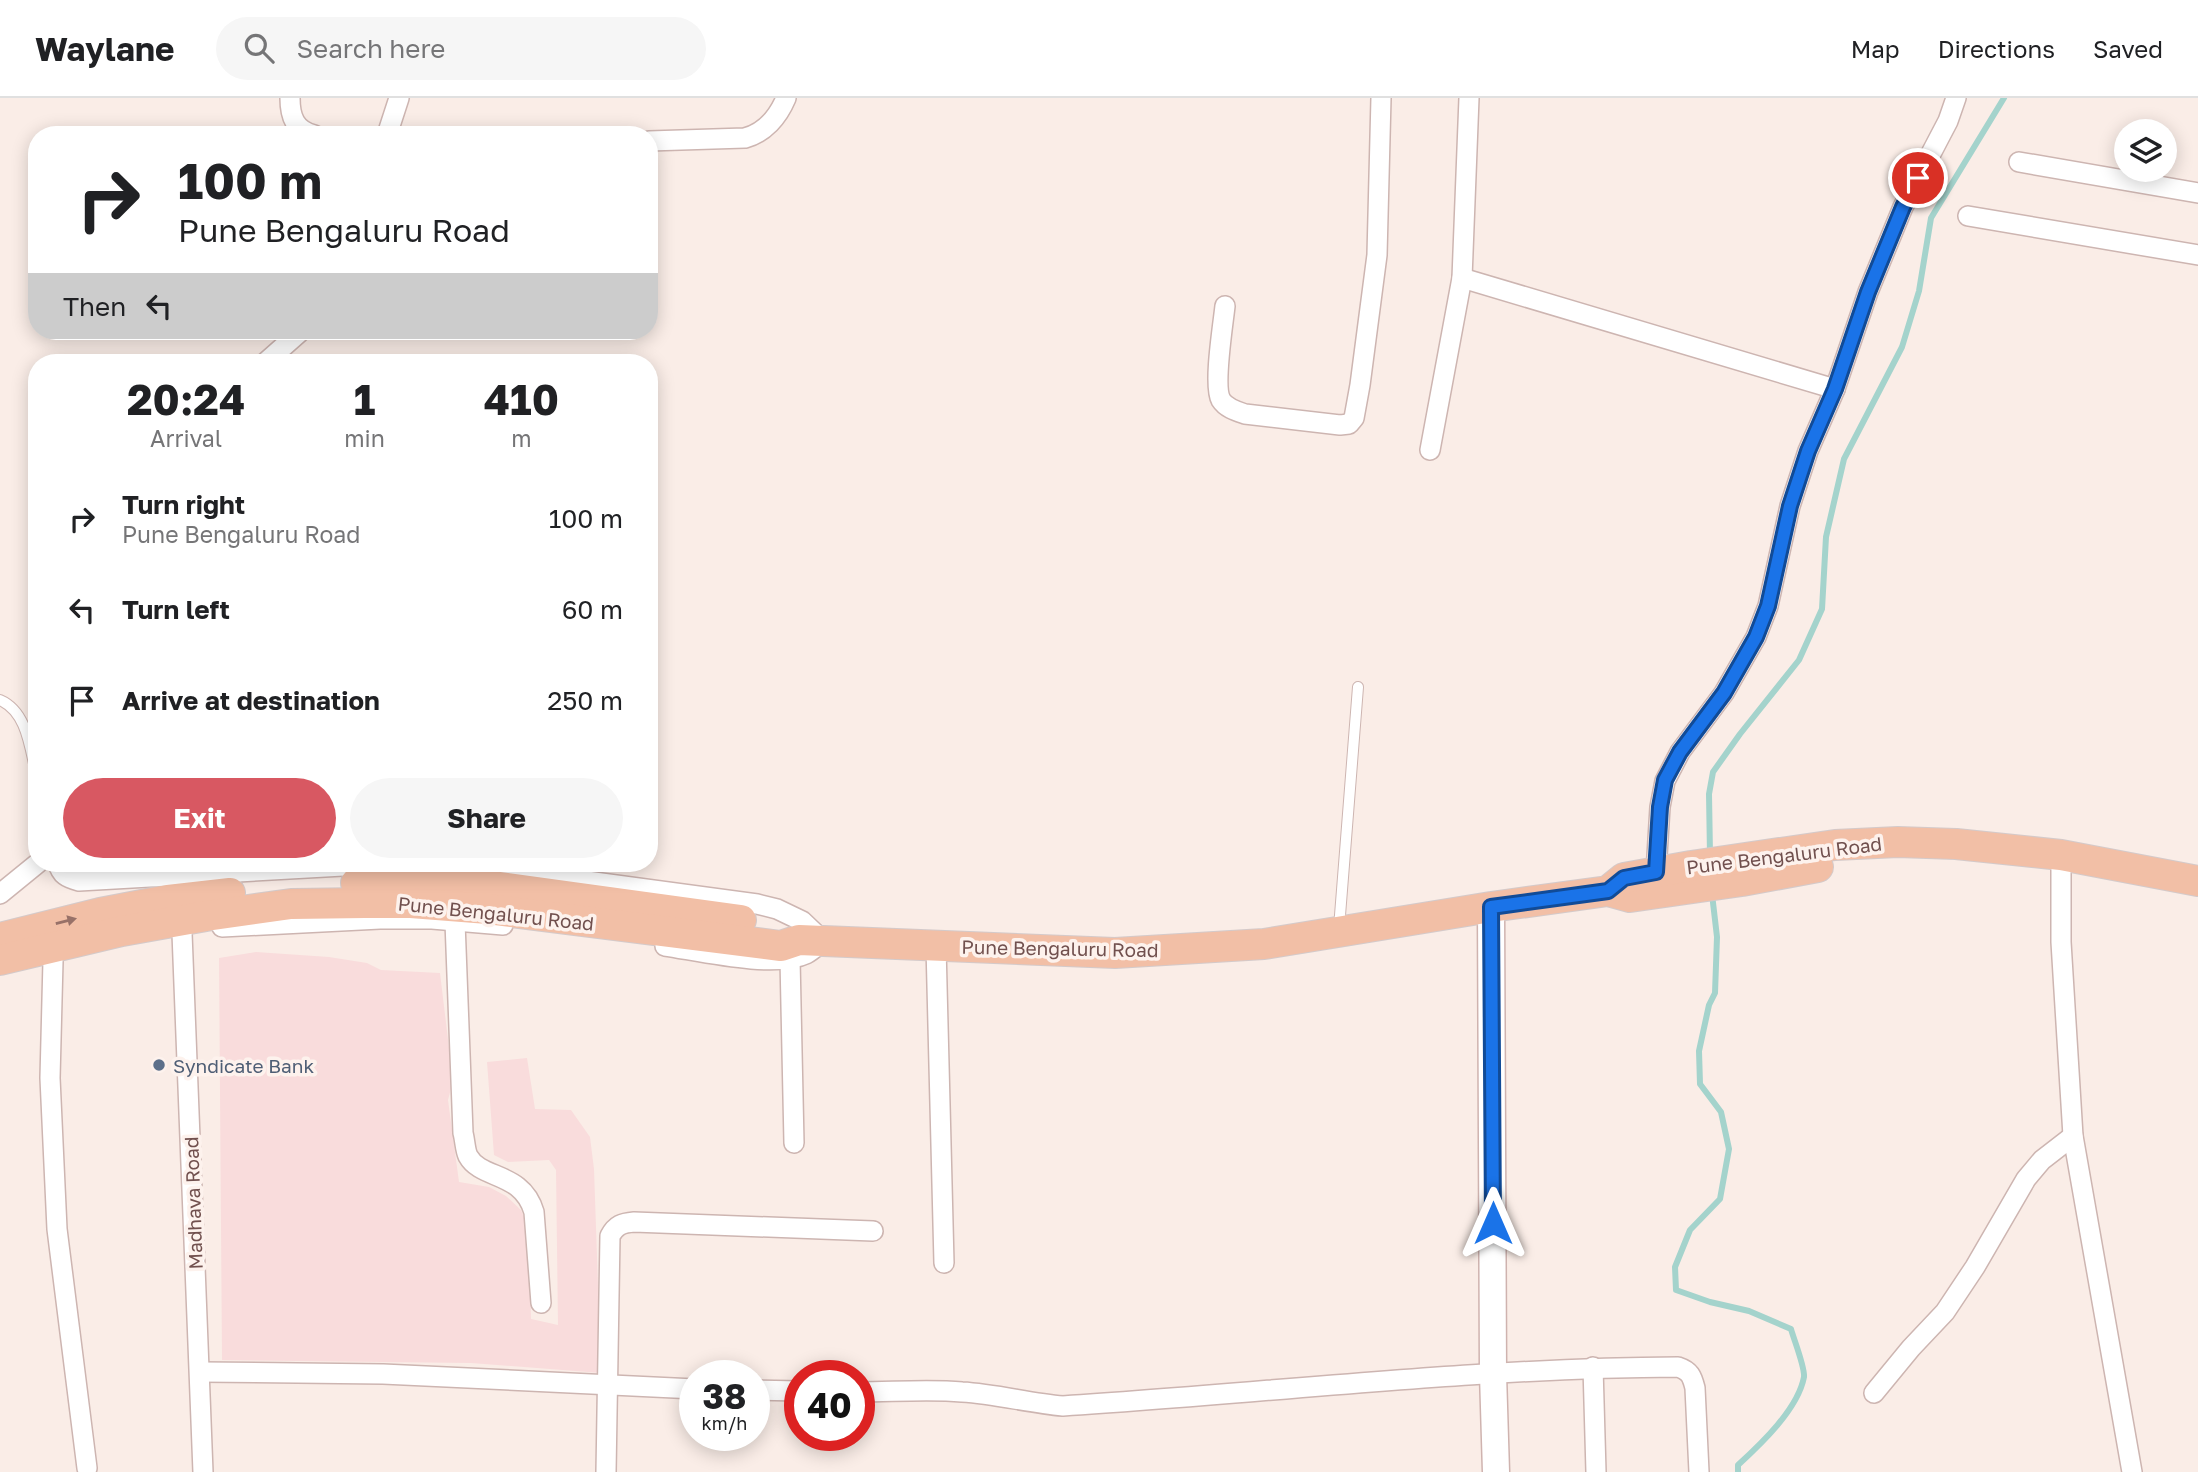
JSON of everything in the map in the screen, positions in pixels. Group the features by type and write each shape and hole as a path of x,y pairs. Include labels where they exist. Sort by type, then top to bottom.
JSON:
{"main road":[{"name":"Pune Bengaluru Road","path":"0,960 134,929 206,916 303,904 411,903 488,909 782,946 936,946 1115,953 1264,944 1608,891 1624,878 1656,872 1690,877 1738,870 1835,845 1898,842 1956,844 2061,863 2198,881"},
{"path":"2061,863 2115,882 2198,902"},
{"path":"1608,891 1630,897 1690,877"},
{"path":"0,938 100,913 168,900 328,883 406,882 470,883 784,926 804,946"}],"street":[{"path":"290,98 290,110 296,126"},
{"path":"390,126 399,98"},
{"path":"658,141 745,138 759,134 775,117 786,98"},
{"path":"1225,306 1217,389 1222,402 1232,410 1245,414 1349,424 1354,418 1360,386 1377,255 1381,98"},
{"path":"1430,450 1462,278 1469,98"},
{"path":"1656,872 1660,807 1665,780 1680,752 1724,693 1756,637 1768,606 1790,506 1808,451 1835,389 1868,292 1903,207 1948,121 1956,98"},
{"path":"2019,162 2198,193"},
{"path":"1968,216 2198,256"},
{"path":"1462,278 1835,389"},
{"path":"275,354 291,340"},
{"path":"2061,863 2062,942 2073,1136 2132,1472"},
{"path":"0,894 28,871"},
{"path":"60,872 68,879 79,881 161,872"},
{"path":"514,872 757,904 777,909 802,921 804,946 794,1143"},
{"path":"1491,907 1493,1374 1496,1472"},
{"path":"0,975 102,948 182,933 230,926 348,919 432,919 518,927 762,959 804,946"},
{"path":"455,922 463,1133 467,1155 479,1167 519,1188 530,1198 534,1212 541,1303"},
{"name":"Madhava Road","path":"182,933 203,1472"},
{"path":"936,946 944,1263"},
{"path":"53,961 50,1078 57,1229 87,1468"},
{"path":"1874,1393 1945,1312 2026,1179 2042,1160 2073,1136"},
{"path":"606,1472 610,1236 614,1228 622,1223 634,1222 873,1231"},
{"path":"1593,1367 1596,1472"},
{"path":"875,1392 960,1391 1063,1406 1305,1386 1593,1367 1678,1367 1686,1369 1692,1376 1695,1388 1699,1472"},
{"path":"201,1372 383,1374 679,1388"}],"lane":[{"path":"1338,932 1358,687"},
{"path":"0,700 20,716 28,745"}],"shaded area":[{"path":"256,952 329,957 367,963 381,970 440,973 453,1081 448,1100 459,1182 489,1187 506,1196 521,1210 529,1229 531,1319 558,1325 556,1170 549,1160 508,1162 494,1155 487,1062 527,1058 535,1109 571,1110 590,1137 594,1169 601,1373 471,1363 222,1360 219,958"}],"waterway":[{"path":"1710,855 1709,794 1713,772 1799,660 1822,609 1826,537 1844,459 1902,347 1919,291 1931,218 2004,98"},
{"path":"1712,894 1717,937 1715,993 1709,1005 1699,1051 1700,1084 1721,1112 1729,1149 1720,1199 1690,1230 1675,1267 1676,1290 1710,1302 1749,1311 1791,1329 1804,1373 1800,1389 1787,1413 1738,1465 1738,1472"}],"place":[{"name":"Syndicate Bank","path":"159,1065"}],"route":[{"path":"1493,1223 1491,907 1608,891 1624,878 1656,872 1660,807 1665,780 1680,752 1724,693 1756,637 1768,606 1790,506 1808,451 1835,389 1868,292 1918,178"}]}
